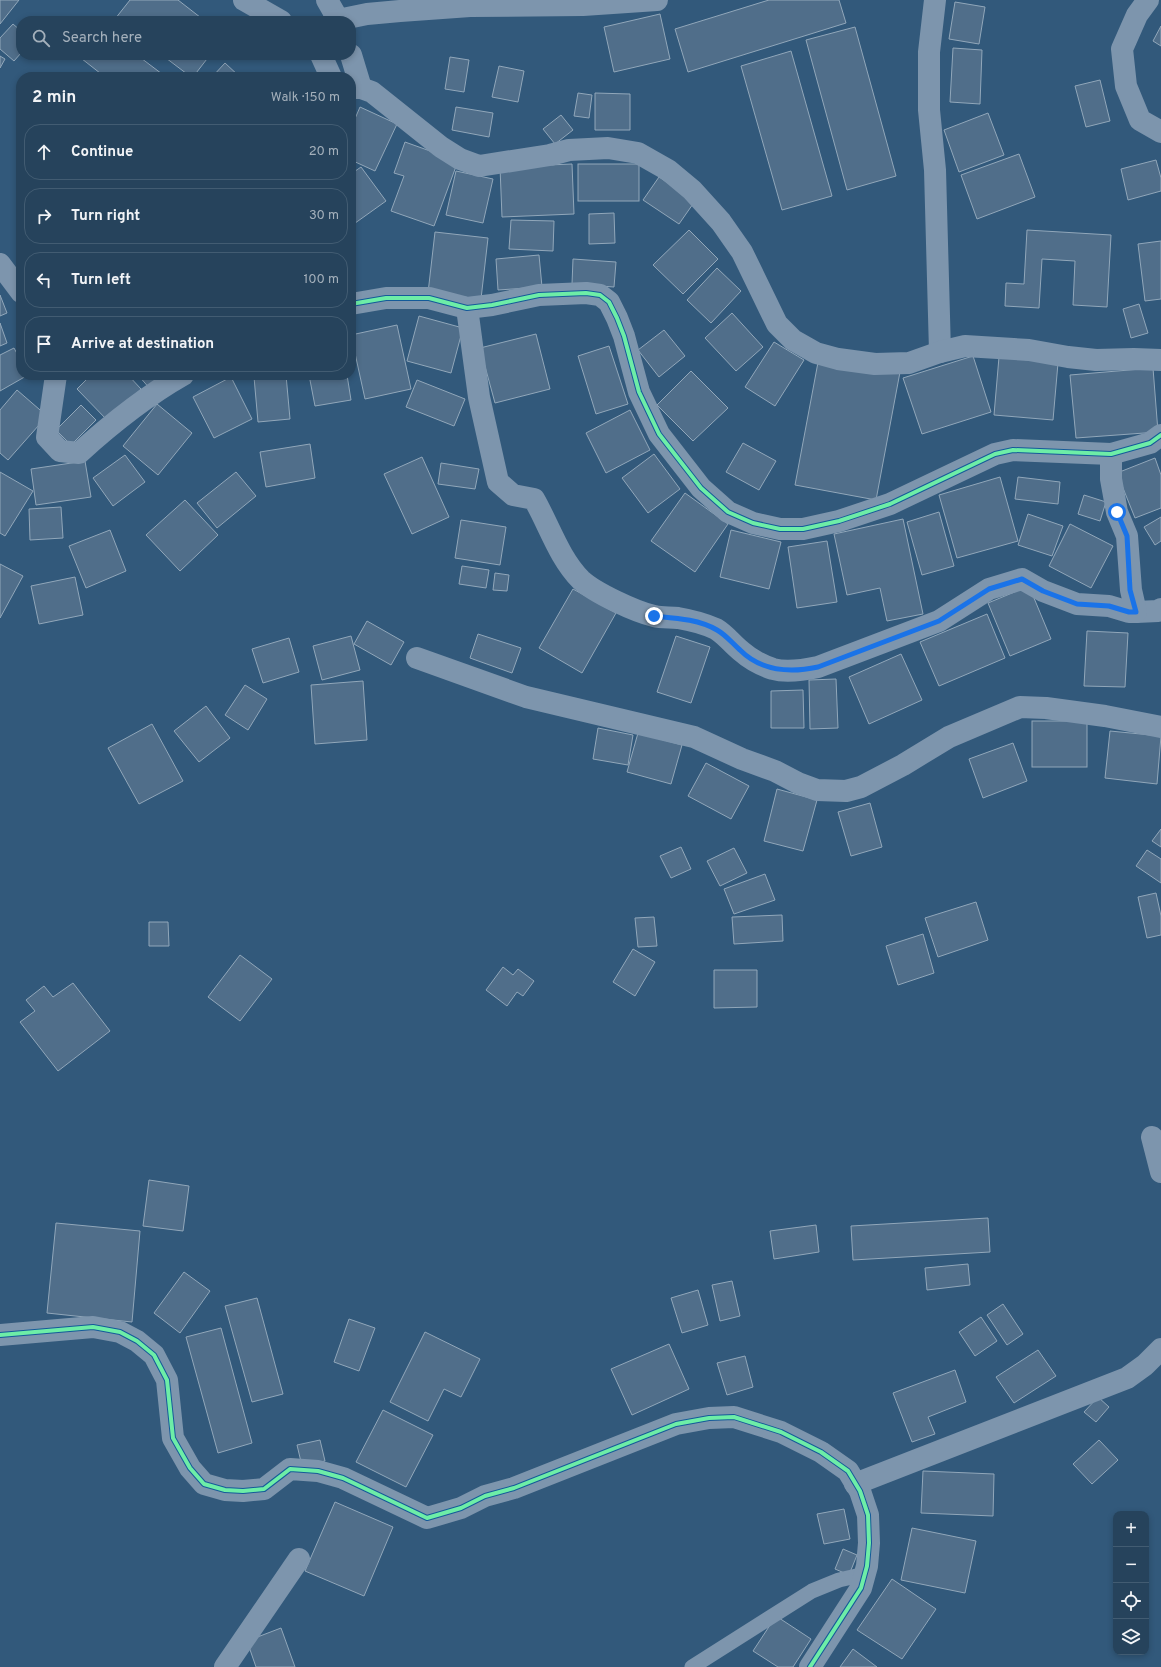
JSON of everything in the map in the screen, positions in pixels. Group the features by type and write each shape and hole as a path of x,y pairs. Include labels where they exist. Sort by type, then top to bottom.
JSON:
{"street":[{"path":"244,0 272,16"},
{"path":"327,0 335,16"},
{"path":"356,17 400,11 463,6 583,5 657,0"},
{"path":"935,0 929,52 929,110 935,170 940,352"},
{"path":"1148,0 1137,15 1122,49 1126,86 1140,120 1161,132"},
{"path":"323,60 329,72"},
{"path":"352,60 354,72"},
{"path":"356,88 372,92 441,147 460,159 479,166 550,155 569,150 608,148 638,153 668,170 692,190 721,222 742,252 777,324 793,340 816,353 838,359 875,364 909,363 940,352 965,346 1029,350 1096,360 1161,360"},
{"path":"0,264 16,285"},
{"path":"356,303 386,298 429,298 467,308 492,305 540,295 586,292 600,295 609,302 617,318 624,336 639,392 659,434 701,488 728,512 753,524 780,528 803,528 839,521 890,504 995,454 1013,450 1112,454 1150,443 1161,435"},
{"path":"467,308 480,397 498,482 513,496 534,499 566,561 582,580 605,595 635,609 654,616 679,618 716,630 729,639 740,651 754,661 774,669 803,670 818,667 939,621 989,589 1022,579 1043,591 1077,604 1109,606 1129,612 1158,611 1161,609"},
{"path":"55,380 47,437 60,451 79,453 109,426 175,380"},
{"path":"1112,454 1112,479 1117,512 1127,536 1130,590 1136,612"},
{"path":"417,658 526,698 694,737 742,760 775,771 798,783 817,790 846,791 861,787 949,737 1020,707 1046,708 1105,716 1161,727"},
{"path":"1152,1137 1161,1172"},
{"path":"0,1335 93,1328 120,1332 138,1341 154,1355 168,1380 173,1438 190,1468 204,1484 225,1490 243,1491 264,1489 290,1469 318,1471 343,1478 427,1518 461,1508 485,1496 514,1488 676,1424 709,1418 734,1417 781,1432 821,1452 848,1471 860,1491 868,1515 869,1543 865,1574 861,1588 810,1667"},
{"path":"855,1484 1127,1378 1145,1365 1161,1349"},
{"path":"224,1667 299,1559"}],"lane":[{"path":"692,1667 812,1592 839,1580 865,1574"}],"building":[{"path":"0,0 19,0 0,24"},
{"path":"130,0 178,0 199,16 117,16"},
{"path":"769,0 839,0 846,23 688,72 675,29"},
{"path":"955,2 985,7 979,44 949,39"},
{"path":"660,14 670,59 614,72 604,27"},
{"path":"13,24 16,27 16,59 14,61 0,49 0,38"},
{"path":"1161,26 1161,46 1153,41"},
{"path":"855,27 896,176 847,190 806,40"},
{"path":"953,48 982,50 980,104 950,102"},
{"path":"791,51 832,196 782,210 741,66"},
{"path":"0,56 5,59 0,68"},
{"path":"450,57 469,60 464,92 445,89"},
{"path":"83,60 144,60 159,72 99,72"},
{"path":"169,60 206,60 197,72 184,72"},
{"path":"225,63 235,72 217,72"},
{"path":"499,66 524,71 518,102 492,97"},
{"path":"1100,80 1110,121 1086,127 1075,86"},
{"path":"578,93 592,95 589,118 574,116"},
{"path":"595,93 630,94 630,130 595,130"},
{"path":"360,107 397,124 375,171 356,162 356,116"},
{"path":"456,107 493,113 489,137 452,130"},
{"path":"988,113 1004,155 959,172 944,130"},
{"path":"561,115 573,130 555,144 543,129"},
{"path":"405,142 458,161 434,226 391,211 404,176 394,173"},
{"path":"1019,154 1035,197 977,219 961,175"},
{"path":"1156,160 1161,178 1161,191 1128,200 1121,169"},
{"path":"572,164 574,214 502,217 500,167"},
{"path":"578,164 639,164 639,201 578,201"},
{"path":"361,167 386,201 356,222 356,170"},
{"path":"456,171 493,179 483,223 446,215"},
{"path":"659,177 695,201 679,224 643,200"},
{"path":"614,213 615,243 589,244 589,214"},
{"path":"511,220 554,221 553,251 509,249"},
{"path":"689,230 718,259 683,294 653,265"},
{"path":"1027,230 1111,235 1107,307 1073,305 1075,261 1042,259 1039,308 1005,306 1006,283 1024,284"},
{"path":"435,232 488,238 481,299 428,293"},
{"path":"1161,241 1161,299 1145,301 1138,244"},
{"path":"539,255 542,287 498,290 496,259"},
{"path":"573,259 616,262 614,287 572,284"},
{"path":"717,268 741,291 711,323 687,300"},
{"path":"0,295 7,313 0,316"},
{"path":"1139,304 1148,333 1131,338 1123,309"},
{"path":"732,313 763,347 736,371 705,338"},
{"path":"419,316 463,328 451,373 407,361"},
{"path":"0,323 7,343 0,346"},
{"path":"397,325 411,389 365,399 356,358 356,334"},
{"path":"664,330 685,356 659,377 638,350"},
{"path":"536,334 550,389 495,403 480,348"},
{"path":"774,342 804,360 775,406 745,387"},
{"path":"609,346 628,404 596,414 578,356"},
{"path":"14,348 16,352 16,380 19,380 0,391 0,355"},
{"path":"973,356 991,412 922,434 903,378"},
{"path":"819,357 900,372 876,500 795,485"},
{"path":"999,357 1058,363 1053,420 994,415"},
{"path":"1153,368 1158,432 1076,438 1070,375"},
{"path":"691,371 728,408 693,441 657,405"},
{"path":"86,380 133,380 141,389 108,421 77,389"},
{"path":"142,380 162,380 151,390"},
{"path":"225,380 232,380 252,419 214,438 193,397"},
{"path":"254,380 286,380 290,419 258,422"},
{"path":"310,380 348,380 351,400 315,406"},
{"path":"417,380 465,399 454,426 406,407"},
{"path":"17,390 47,416 8,460 0,453 0,410"},
{"path":"157,404 192,433 158,475 123,446"},
{"path":"81,405 96,420 71,445 56,430"},
{"path":"630,410 650,450 606,473 586,433"},
{"path":"743,443 776,461 759,490 726,472"},
{"path":"310,444 315,478 266,487 260,452"},
{"path":"654,454 680,489 648,513 622,478"},
{"path":"125,455 145,482 113,506 93,478"},
{"path":"422,457 449,517 412,534 384,474"},
{"path":"1155,458 1161,475 1161,508 1135,518 1117,473"},
{"path":"85,461 91,497 36,505 31,469"},
{"path":"441,463 479,469 475,489 438,484"},
{"path":"0,472 33,491 5,536 0,533"},
{"path":"236,472 256,496 217,528 197,503"},
{"path":"1000,477 1018,541 957,558 939,495"},
{"path":"1018,477 1060,482 1058,504 1015,499"},
{"path":"685,493 728,524 695,572 651,541"},
{"path":"1084,495 1106,502 1100,521 1078,514"},
{"path":"185,500 218,535 180,571 146,535"},
{"path":"61,507 63,538 30,540 29,509"},
{"path":"939,512 954,566 922,575 907,522"},
{"path":"1028,514 1063,526 1052,556 1018,545"},
{"path":"1161,517 1161,541 1155,545 1144,527"},
{"path":"903,519 923,614 887,621 880,588 847,595 834,534"},
{"path":"461,520 506,527 500,565 455,558"},
{"path":"1070,524 1113,546 1091,588 1049,566"},
{"path":"110,530 126,571 86,588 69,546"},
{"path":"731,530 781,542 769,589 720,577"},
{"path":"827,541 837,602 797,608 788,547"},
{"path":"0,564 23,576 0,618"},
{"path":"462,566 489,570 486,588 459,584"},
{"path":"495,573 509,575 507,591 493,590"},
{"path":"75,577 83,615 39,624 31,586"},
{"path":"1029,586 1051,639 1010,656 988,603"},
{"path":"573,589 616,613 582,673 539,648"},
{"path":"987,614 1005,658 939,686 920,642"},
{"path":"367,621 404,642 391,665 354,644"},
{"path":"1087,631 1128,633 1125,687 1084,686"},
{"path":"478,634 521,648 512,673 470,658"},
{"path":"351,636 360,670 322,680 313,646"},
{"path":"676,636 710,647 691,703 657,692"},
{"path":"289,638 299,672 263,683 252,649"},
{"path":"901,654 922,700 869,724 849,677"},
{"path":"836,679 838,728 810,729 809,680"},
{"path":"363,681 367,740 315,744 311,685"},
{"path":"245,685 267,699 248,730 225,715"},
{"path":"803,690 804,728 771,728 771,691"},
{"path":"206,706 230,738 199,762 174,731"},
{"path":"1032,721 1087,721 1087,767 1032,767"},
{"path":"152,724 183,781 139,804 108,748"},
{"path":"598,728 633,735 628,765 593,759"},
{"path":"1110,731 1161,736 1157,784 1105,778"},
{"path":"638,733 682,745 671,784 627,772"},
{"path":"1013,743 1027,781 983,798 969,759"},
{"path":"706,763 749,786 731,819 688,796"},
{"path":"777,789 817,800 803,851 764,841"},
{"path":"870,803 882,847 851,856 838,812"},
{"path":"1161,829 1161,847 1152,841"},
{"path":"681,847 691,869 671,878 660,856"},
{"path":"734,848 747,873 720,886 707,861"},
{"path":"1147,850 1161,859 1161,883 1136,866"},
{"path":"765,874 775,900 734,914 724,889"},
{"path":"1156,893 1161,916 1161,935 1147,938 1138,897"},
{"path":"976,902 988,940 938,957 925,918"},
{"path":"782,915 783,941 734,944 732,917"},
{"path":"654,917 657,946 638,947 635,918"},
{"path":"149,922 168,922 169,946 149,946"},
{"path":"923,934 934,973 898,985 886,946"},
{"path":"633,949 655,962 635,996 613,982"},
{"path":"240,955 272,979 240,1021 208,997"},
{"path":"503,967 513,975 518,969 534,981 523,996 517,992 507,1006 486,990"},
{"path":"714,970 757,970 757,1007 714,1008"},
{"path":"73,983 110,1031 58,1071 20,1022 35,1011 26,1000 44,986 53,997"},
{"path":"149,1180 189,1186 183,1231 143,1226"},
{"path":"988,1218 990,1252 853,1260 851,1226"},
{"path":"56,1223 140,1231 132,1322 47,1313"},
{"path":"816,1225 819,1252 774,1259 770,1231"},
{"path":"968,1264 970,1285 927,1290 925,1268"},
{"path":"184,1272 210,1291 180,1333 154,1313"},
{"path":"732,1281 740,1316 720,1321 712,1285"},
{"path":"698,1290 708,1325 682,1333 671,1298"},
{"path":"257,1298 283,1394 252,1402 225,1306"},
{"path":"1003,1304 1023,1334 1007,1345 987,1315"},
{"path":"981,1317 997,1341 975,1356 959,1332"},
{"path":"349,1319 375,1328 359,1371 334,1362"},
{"path":"221,1328 252,1443 218,1453 186,1337"},
{"path":"425,1332 480,1359 461,1397 444,1389 428,1421 390,1402"},
{"path":"669,1344 689,1389 632,1415 611,1369"},
{"path":"1038,1350 1056,1376 1014,1403 996,1377"},
{"path":"745,1356 753,1387 727,1395 717,1363"},
{"path":"955,1370 966,1402 928,1417 935,1434 912,1442 893,1393"},
{"path":"1098,1397 1109,1407 1096,1422 1084,1412"},
{"path":"383,1410 433,1435 406,1487 356,1462"},
{"path":"320,1440 325,1461 302,1466 297,1445"},
{"path":"1099,1440 1118,1460 1092,1484 1073,1464"},
{"path":"923,1471 994,1474 993,1516 921,1513"},
{"path":"335,1502 393,1527 364,1596 305,1571"},
{"path":"844,1509 850,1539 824,1544 817,1514"},
{"path":"912,1528 976,1541 965,1593 901,1580"},
{"path":"843,1549 857,1555 849,1575 835,1569"},
{"path":"892,1579 936,1609 902,1659 857,1630"},
{"path":"776,1616 811,1639 793,1667 778,1667 753,1651"},
{"path":"281,1628 295,1667 256,1667 247,1641"},
{"path":"853,1649 877,1667 840,1667"}],"cycle path":[{"path":"356,303 386,298 429,298 467,308 492,305 539,295 586,293 600,295 609,302 617,318 624,336 639,392 659,434 701,488 728,512 753,523 780,529 803,529 839,521 890,504 995,454 1013,450 1111,454 1150,443 1161,435"},
{"path":"0,1335 93,1327 120,1332 137,1341 154,1355 167,1380 173,1438 190,1468 204,1484 225,1490 243,1491 264,1489 290,1469 318,1471 343,1478 427,1518 461,1508 485,1496 514,1488 676,1424 709,1418 734,1417 781,1432 821,1452 848,1471 860,1491 868,1515 869,1543 867,1566 861,1588 810,1667"}],"route":[{"path":"654,616 679,618 716,630 729,639 740,651 754,661 774,669 803,670 818,667 939,621 989,589 1022,579 1043,591 1077,604 1109,606 1129,612 1136,612 1130,590 1127,536 1125,528 1117,512"}]}
